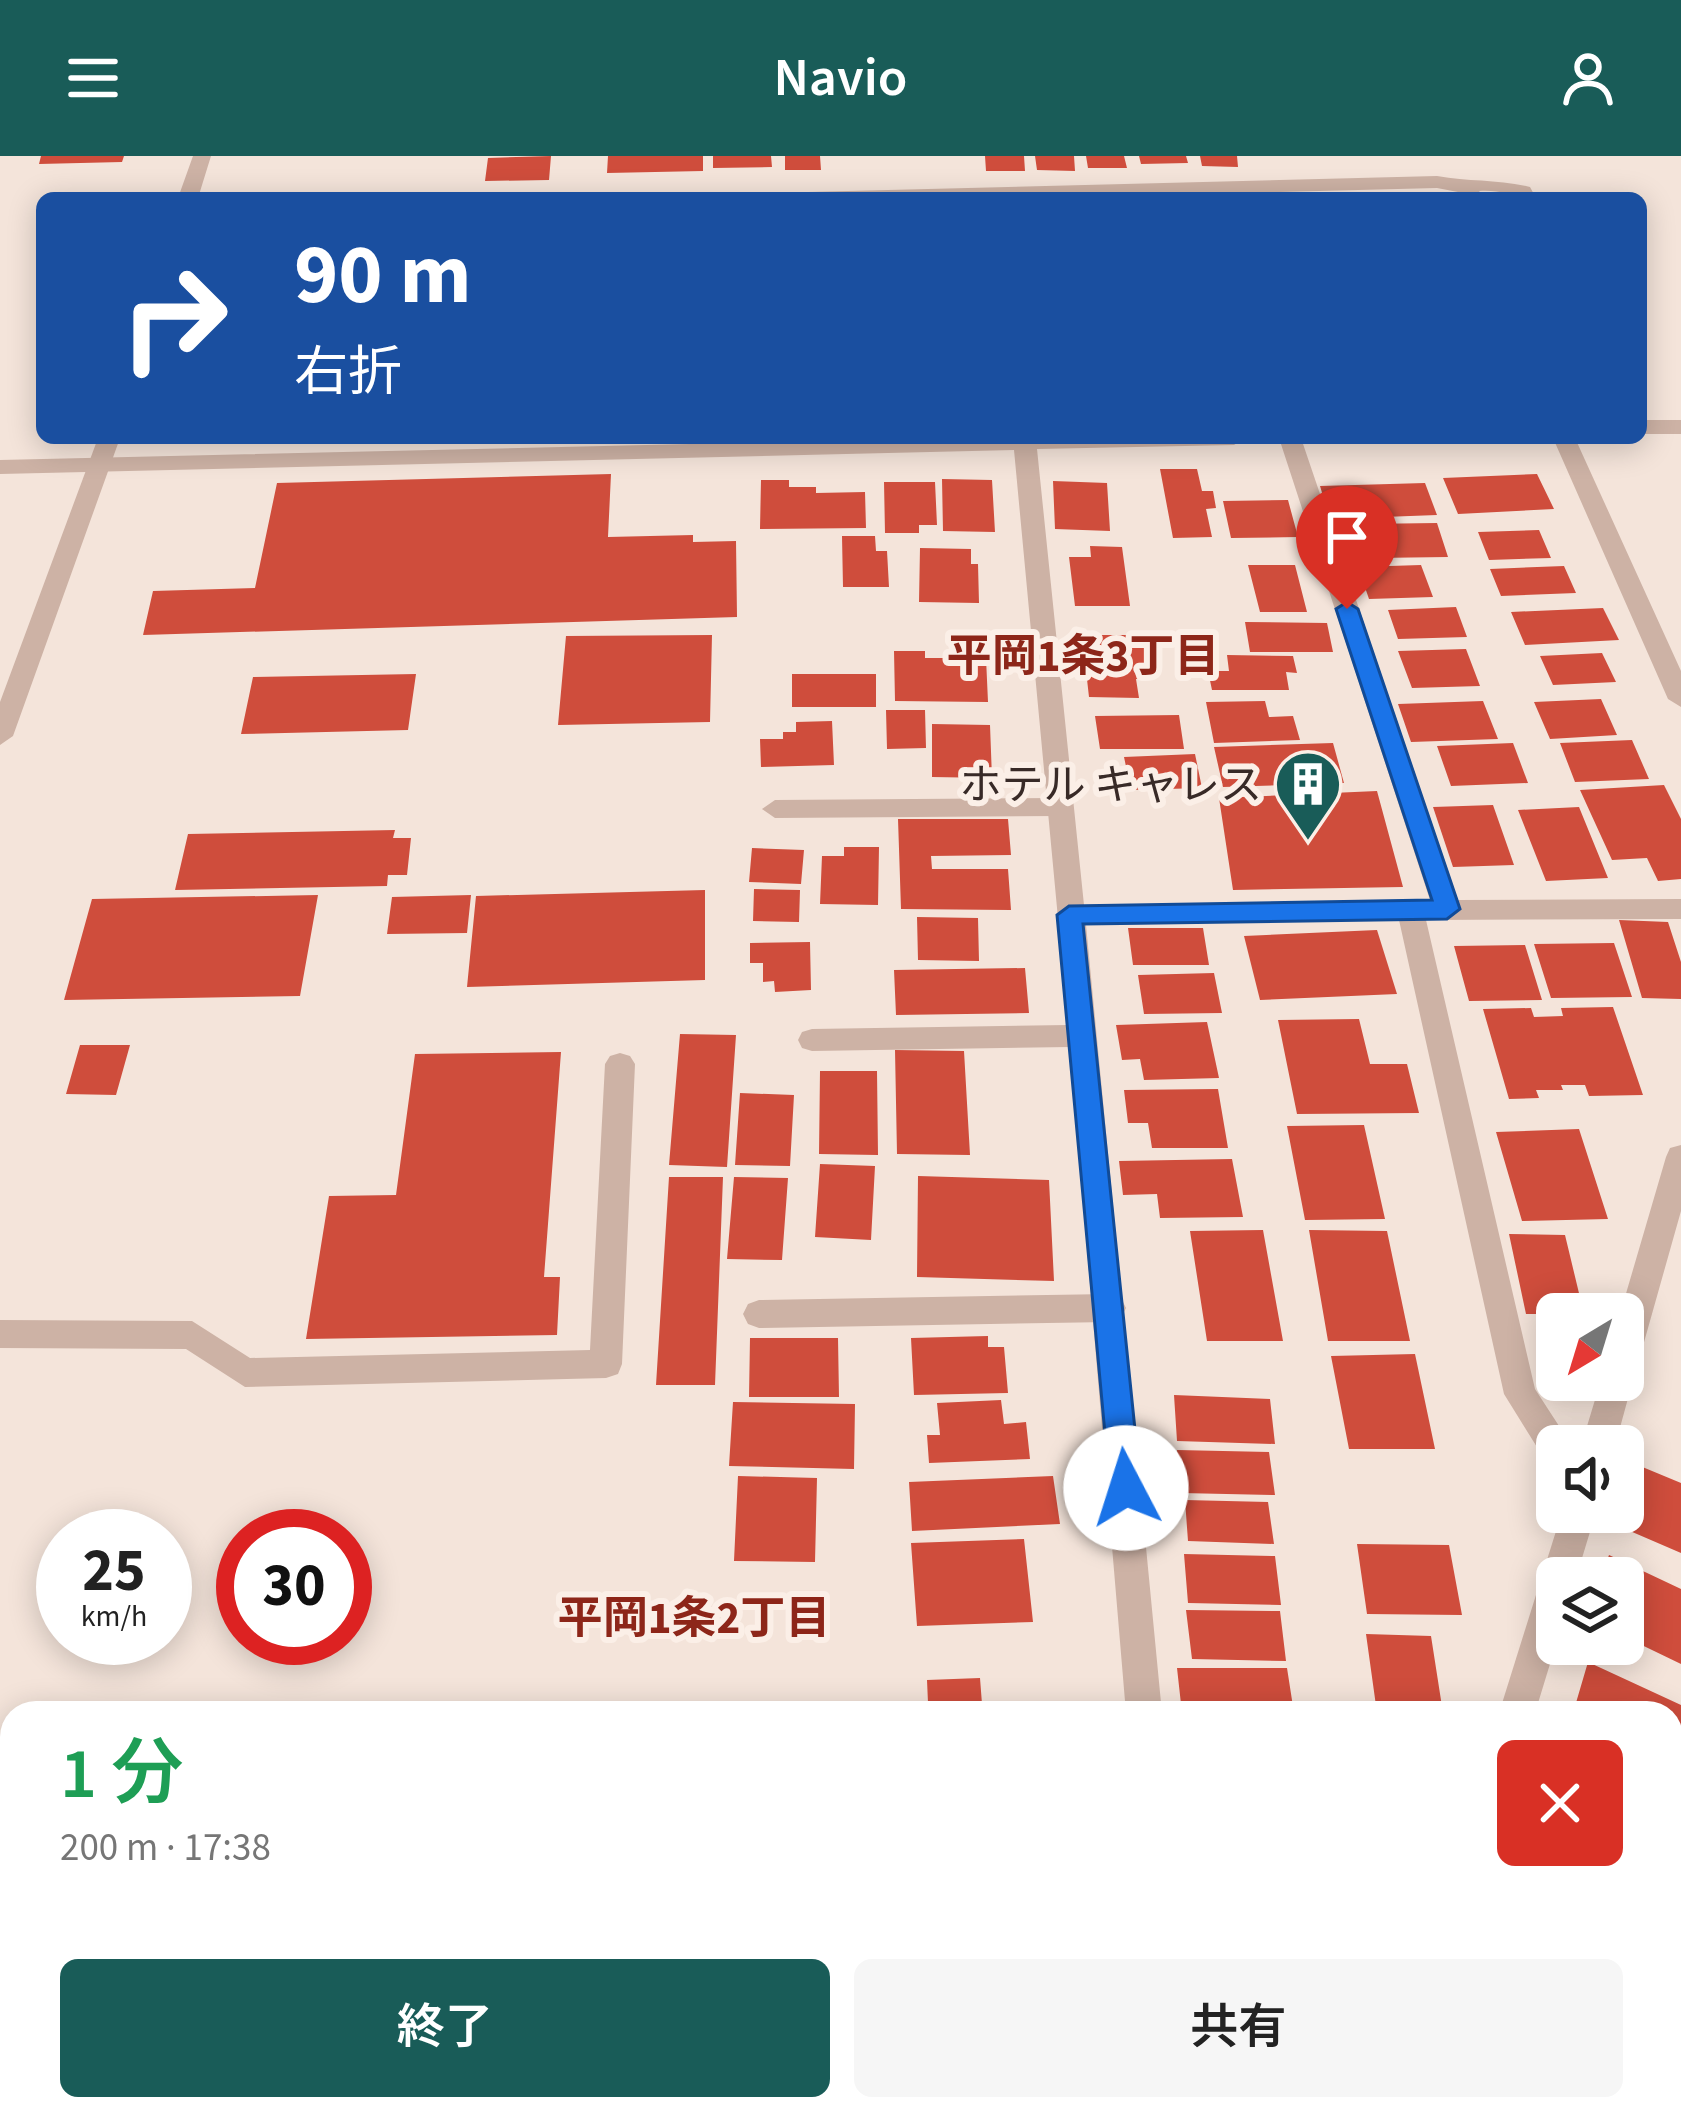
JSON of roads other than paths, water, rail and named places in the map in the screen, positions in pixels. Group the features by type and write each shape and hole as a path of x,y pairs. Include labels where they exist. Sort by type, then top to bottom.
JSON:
{"street":[{"path":"190,192 202,156"},
{"path":"1240,192 1341,191 1437,182 1466,192"},
{"path":"1472,192 1495,184 1523,192"},
{"path":"1647,427 1681,427"},
{"path":"0,736 107,444"},
{"path":"0,467 582,446 1025,444 1111,1308 1143,1701"},
{"path":"1292,444 1447,909"},
{"path":"1567,444 1681,699"},
{"path":"775,809 1059,807"},
{"path":"1069,915 1681,909"},
{"path":"1410,910 1520,1394 1541,1425"},
{"path":"812,1040 1083,1036"},
{"path":"0,1334 192,1335 245,1373 606,1364 620,1064"},
{"path":"1642,1293 1681,1157"},
{"path":"759,1314 1111,1308"},
{"path":"1521,1701 1536,1652"}],"place":[{"name":"ホテル キャレス","path":"1308,843"}],"district":[{"name":"平岡1条3丁目","path":"1083,655"},
{"name":"平岡1条2丁目","path":"694,1617"}]}
